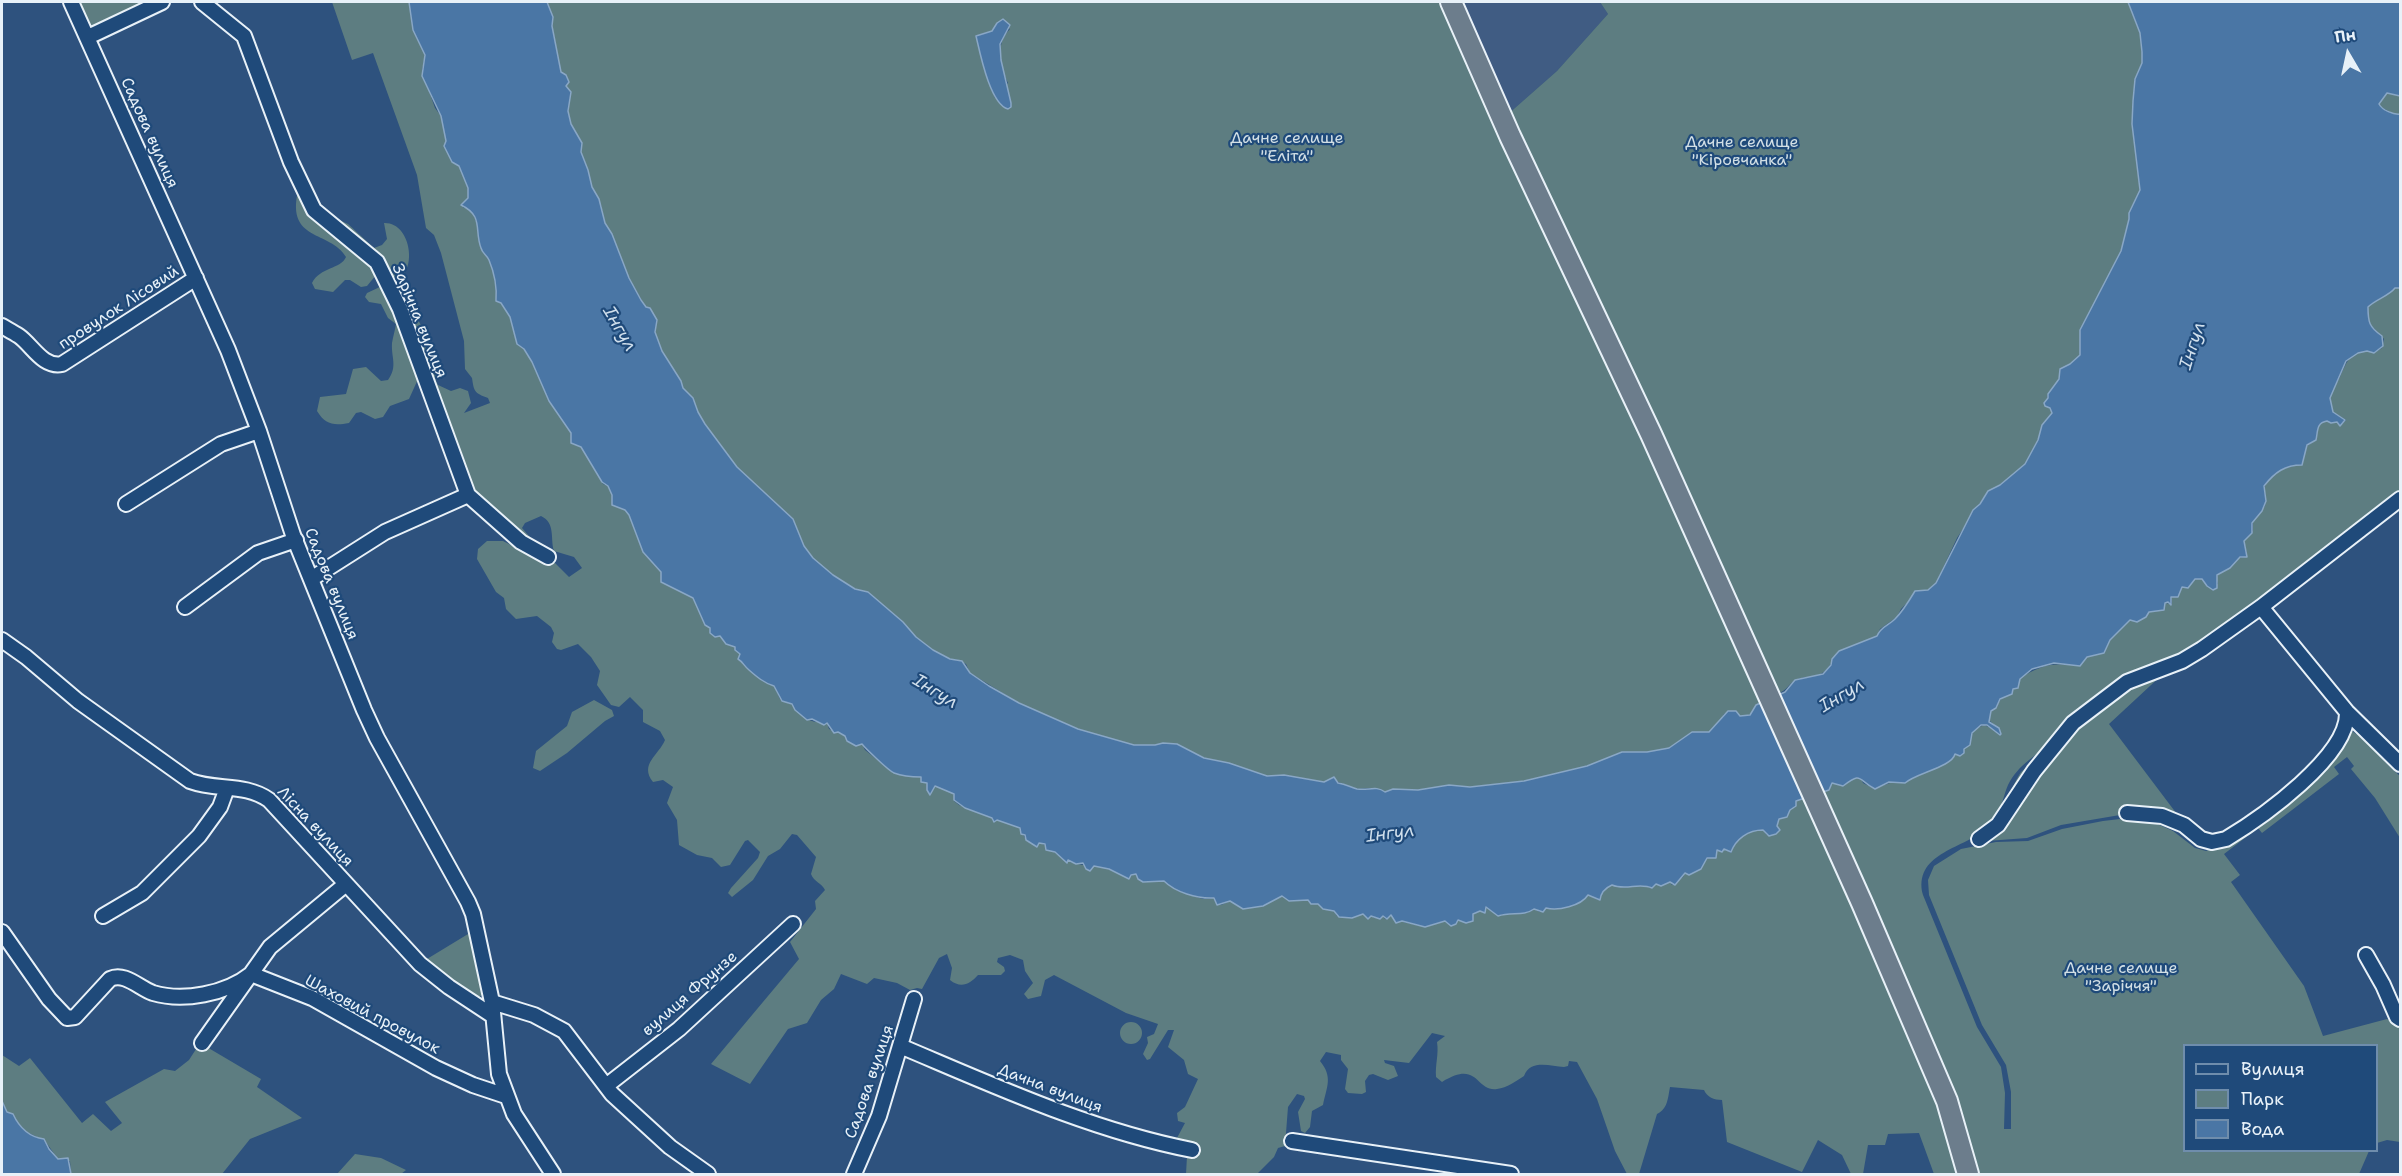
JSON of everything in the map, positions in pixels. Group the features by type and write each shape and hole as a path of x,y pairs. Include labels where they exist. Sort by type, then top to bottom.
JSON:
{"highway":[{"path":"1451,2 1535,190 1651,434 1838,847 1947,1101 1968,1174"}],"street":[{"name":"Садова вулиця","path":"71,2 228,350 259,431 296,540 377,738 473,914 492,1009 495,1055 506,1096 514,1114 553,1174"},
{"path":"88,37 162,2"},
{"name":"Зарічна вулиця","path":"202,2 244,36 291,162 314,210 377,262 400,309 468,495 521,542 548,557"},
{"name":"провулок Лісовий","path":"2,326 18,335 44,359 55,365 62,364 196,278"},
{"path":"126,504 221,444 259,431"},
{"path":"311,579 385,532 468,495"},
{"path":"1979,839 1998,825 2034,771 2073,723 2127,682 2182,661 2202,650 2400,499"},
{"path":"185,607 258,553 296,540"},
{"path":"2261,607 2347,712 2400,765"},
{"name":"Лісна вулиця","path":"4,648 26,657 78,700 179,775 199,784 253,790 269,800 420,964 449,987 492,1009"},
{"path":"2127,813 2162,816 2184,825 2201,839 2212,842 2226,839 2320,768 2348,723 2347,712"},
{"path":"103,916 142,893 198,836 220,807 227,788"},
{"path":"202,1043 270,947 346,884"},
{"name":"вулиця Фрунзе","path":"606,1086 679,1029 793,924"},
{"path":"2,932 49,999 67,1018 75,1017 110,979 116,977 128,980 154,993 189,995 210,993 237,983 251,974"},
{"path":"2366,955 2400,1019"},
{"name":"Шаховий провулок","path":"251,974 320,1003 436,1068 473,1085 506,1096"},
{"name":"Садова вулиця","path":"854,1174 879,1116 914,999"},
{"path":"492,1009 534,1015 564,1031 606,1086 670,1147 708,1174"},
{"name":"Дачна вулиця","path":"900,1046 1108,1130 1147,1142 1192,1150"},
{"path":"1292,1141 1511,1174"}],"shaded area":[{"path":"1456,2 1600,2 1608,14 1557,71 1507,115"}],"green space":[{"path":"78,2 154,2 93,29 89,26"},
{"path":"332,2 409,2 413,30 425,55 422,71 435,108 441,116 450,159 459,166 468,188 468,198 463,208 466,207 471,212 477,223 479,243 494,275 496,301 501,303 510,317 517,344 524,349 532,362 549,401 571,433 571,443 581,447 603,484 608,486 612,495 612,503 629,515 643,552 661,572 661,582 693,598 711,631 722,638 726,644 735,647 740,654 739,660 764,681 774,686 780,699 793,705 804,717 824,725 827,723 829,729 845,736 847,741 855,745 862,744 865,750 894,773 921,777 921,782 927,783 930,795 933,787 939,786 954,794 954,801 959,805 992,818 993,821 997,820 1019,827 1026,840 1036,847 1039,843 1043,844 1072,863 1109,869 1127,877 1136,874 1143,882 1164,881 1178,891 1203,899 1214,898 1221,905 1230,901 1243,909 1259,906 1282,896 1293,900 1308,900 1311,904 1318,904 1322,908 1334,911 1337,916 1352,918 1363,914 1374,918 1383,916 1385,919 1391,915 1399,921 1425,927 1445,921 1452,926 1459,920 1466,923 1473,919 1473,914 1480,911 1484,913 1487,907 1498,916 1526,913 1534,909 1540,912 1546,908 1563,908 1589,895 1598,900 1606,888 1612,885 1643,885 1652,888 1656,884 1670,882 1672,885 1685,873 1688,875 1707,858 1715,858 1717,850 1722,852 1724,849 1731,853 1739,840 1747,834 1763,830 1767,835 1776,834 1780,830 1777,826 1779,819 1787,817 1790,810 1796,806 1796,801 1808,797 1930,1083 1957,1174 1934,1174 1919,1133 1888,1134 1885,1145 1868,1145 1863,1174 1851,1174 1842,1155 1818,1140 1802,1172 1727,1142 1722,1100 1711,1098 1704,1090 1670,1087 1665,1106 1657,1114 1639,1174 1627,1174 1615,1151 1597,1099 1577,1062 1569,1061 1568,1066 1564,1067 1536,1065 1515,1082 1497,1089 1490,1089 1470,1075 1463,1074 1442,1082 1436,1077 1437,1042 1445,1036 1432,1033 1409,1063 1384,1060 1385,1063 1394,1066 1398,1076 1388,1080 1373,1074 1369,1075 1365,1081 1366,1092 1362,1094 1348,1093 1345,1089 1348,1069 1341,1060 1341,1055 1326,1052 1320,1061 1328,1077 1323,1105 1312,1111 1310,1127 1305,1133 1301,1131 1298,1112 1305,1099 1304,1096 1297,1094 1288,1107 1285,1146 1278,1148 1274,1157 1257,1174 1186,1174 1187,1156 1170,1151 1185,1123 1178,1121 1177,1113 1185,1107 1198,1079 1188,1074 1184,1060 1168,1047 1174,1030 1168,1030 1150,1059 1147,1060 1143,1054 1148,1043 1147,1037 1154,1034 1158,1024 1126,1013 1054,975 1045,980 1041,996 1028,999 1024,994 1033,983 1025,971 1023,960 1010,955 998,958 997,962 1004,967 1005,971 1001,975 978,975 969,983 962,985 950,980 952,968 947,954 939,958 922,989 910,990 897,983 874,978 867,984 841,974 834,989 821,1000 807,1023 788,1029 750,1084 711,1064 799,959 790,942 816,909 815,901 825,890 811,874 816,857 797,835 792,834 780,849 768,856 753,880 732,897 728,893 731,888 758,858 760,852 748,840 745,841 730,865 721,867 712,858 697,855 679,845 677,820 667,803 673,787 663,780 653,782 648,770 665,740 660,731 643,722 643,710 630,697 619,707 611,705 597,685 600,671 591,657 578,644 561,650 557,649 552,642 554,633 551,627 537,616 516,619 506,609 504,598 496,592 477,559 478,549 487,541 503,541 537,558 553,561 569,577 582,568 574,557 554,551 551,527 546,519 541,516 525,523 522,528 535,543 534,547 472,495 419,377 409,399 390,406 383,417 375,419 361,412 356,413 349,423 334,424 323,419 317,411 320,397 346,394 353,369 366,367 381,381 388,380 391,375 393,370 392,343 396,324 388,318 381,304 369,302 365,297 367,293 382,286 405,311 418,320 433,346 430,359 438,368 436,381 438,385 451,391 460,388 468,391 471,403 464,413 490,403 488,398 475,391 472,378 465,369 464,341 441,253 434,235 426,228 417,175 373,53 352,60"},
{"name":"Дачне селище \"Еліта\"","path":"547,2 1446,2 1764,700 1749,715 1740,716 1736,711 1724,714 1718,725 1709,732 1696,732 1669,748 1647,752 1622,752 1587,766 1524,781 1470,787 1449,785 1418,790 1393,789 1385,792 1372,788 1356,789 1336,781 1324,782 1284,775 1267,776 1229,763 1204,758 1177,744 1134,745 1078,729 1019,703 970,673 966,664 933,650 868,592 855,589 833,575 813,558 804,546 793,519 737,467 705,424 693,398 683,388 662,351 655,332 656,325 629,278 612,234 605,223 601,205 585,166 581,152 582,143 571,124 568,111 570,97 566,86 569,82 566,75 561,72 552,26 553,17","holes":["997,23 1010,29 1002,41 1000,55 1008,83 995,98 976,36 992,31"]},
{"name":"Дачне селище \"Кіровчанка\"","path":"1600,2 2128,2 2140,33 2142,63 2135,79 2132,124 2140,190 2129,213 2121,251 2080,330 2080,355 2070,365 2060,369 2057,383 2048,394 2052,413 2045,421 2025,464 2000,485 1988,491 1957,538 1936,583 1928,590 1920,590 1901,609 1897,617 1880,629 1877,636 1837,653 1824,672 1798,679 1777,694 1507,115 1557,71 1608,14"},
{"path":"2387,93 2400,96 2400,114 2396,115 2379,106"},
{"path":"298,191 336,222 339,220 348,224 374,248 382,245 387,239 384,223 393,225 401,231 409,249 407,268 402,276 393,280 376,275 367,286 361,287 350,280 345,280 333,292 315,289 312,283 316,278 340,264 346,257 330,242 304,227 298,219 296,207"},
{"name":"Дачне селище \"Заріччя\"","path":"2395,288 2400,288 2400,496 2201,647 2134,678 2029,760 2010,781 1998,814 1991,825 1975,837 1932,861 1925,870 1922,881 1923,895 1977,1027 2001,1067 2005,1093 2004,1129 2011,1129 2011,1092 2006,1065 1982,1025 1929,895 1928,880 1934,866 1961,849 1996,842 2028,841 2062,829 2120,819 2153,822 2173,831 2195,848 2206,851 2239,834 2349,730 2354,732 2400,776 2400,838 2375,798 2351,769 2354,766 2347,757 2334,767 2339,774 2262,833 2258,828 2224,854 2240,875 2231,882 2304,986 2323,1036 2387,1019 2400,1027 2400,1142 2387,1140 2378,1143 2378,1044 2183,1044 2183,1152 2369,1152 2359,1174 1973,1174 1920,1021 1823,792 1829,790 1832,783 1847,783 1855,778 1861,778 1863,783 1875,789 1932,770 1955,755 1964,753 1963,750 1975,729 1984,725 1991,728 1995,726 1988,719 1992,709 1997,707 2008,692 2018,688 2019,679 2048,665 2080,666 2087,657 2104,653 2110,640 2130,620 2140,619 2149,612 2163,610 2165,603 2172,604 2171,597 2178,595 2182,587 2186,588 2195,579 2202,579 2207,586 2218,584 2216,578 2220,573 2238,558 2245,557 2247,554 2244,541 2253,530 2253,521 2265,506 2264,488 2271,477 2280,471 2302,464 2307,446 2316,440 2321,424 2327,421 2337,422 2340,426 2346,420 2333,412 2330,401 2331,392 2351,356 2367,351 2374,353 2382,348 2384,339 2367,321 2368,307 2378,298"},
{"path":"2164,673 2109,724 2201,846 2176,827 2139,816 2120,815 2061,825 2027,838 1973,842 1985,834 1996,821 2021,772 2118,692"},
{"path":"594,700 612,710 614,716 540,771 533,768 536,751 567,726 572,712"},
{"path":"473,931 484,994 475,999 422,962"},
{"path":"1131,1022 1139,1025 1142,1033 1139,1041 1131,1044 1123,1041 1120,1033 1123,1025"},
{"path":"200,1043 261,1079 257,1087 302,1118 250,1139 222,1174 71,1174 70,1161 58,1159 45,1141 27,1132 5,1110 2,1101 2,1055 19,1066 30,1058 82,1123 93,1114 111,1131 122,1123 105,1102 164,1069 175,1071 189,1060"},
{"path":"355,1154 381,1158 406,1170 401,1174 337,1174"}],"water":[{"name":"Інгул","path":"409,2 547,2 553,17 552,26 561,72 566,75 569,82 566,86 571,92 568,111 571,124 582,143 581,152 592,187 599,199 605,223 612,234 629,278 641,300 646,307 650,308 657,320 655,332 662,351 683,388 693,398 705,424 737,467 793,519 804,546 813,558 833,575 855,589 868,592 903,622 916,637 950,659 962,661 970,673 989,686 1019,703 1078,729 1134,745 1177,744 1204,758 1229,763 1267,776 1284,775 1324,782 1334,777 1338,783 1357,789 1375,789 1385,792 1393,789 1418,790 1449,785 1470,787 1524,781 1587,766 1622,752 1647,752 1669,748 1692,732 1709,732 1728,711 1736,711 1740,716 1750,715 1756,705 1785,692 1795,680 1823,674 1839,651 1877,636 1898,616 1915,591 1928,590 1936,583 1973,510 1988,491 2000,485 2025,464 2038,440 2042,425 2052,413 2044,403 2048,394 2059,379 2060,369 2080,355 2080,330 2121,251 2129,213 2140,190 2132,124 2135,79 2142,63 2142,52 2140,33 2128,2 2400,2 2400,96 2387,93 2379,104 2388,112 2400,114 2400,288 2395,288 2368,307 2370,324 2382,336 2383,346 2374,353 2367,351 2358,353 2346,361 2330,398 2333,412 2345,420 2340,426 2337,422 2327,421 2321,424 2316,440 2307,445 2302,465 2290,466 2281,470 2264,486 2266,501 2262,511 2252,523 2252,533 2244,541 2247,557 2240,557 2230,568 2217,575 2217,588 2213,590 2202,579 2195,579 2188,588 2182,587 2178,597 2171,597 2171,605 2168,602 2165,603 2164,610 2149,612 2146,617 2137,622 2130,620 2110,640 2104,653 2087,657 2080,666 2054,663 2032,669 2020,679 2018,688 2013,689 2012,694 2000,699 1996,708 1991,711 1989,722 1999,728 2000,735 1987,725 1981,725 1972,733 1970,745 1964,749 1964,753 1960,756 1955,754 1947,763 1905,783 1889,782 1875,789 1860,778 1843,786 1832,783 1829,790 1796,801 1796,806 1790,810 1787,817 1779,819 1777,826 1780,830 1776,834 1769,836 1763,830 1758,830 1748,834 1739,839 1731,852 1724,849 1722,852 1717,850 1716,858 1707,858 1701,869 1689,875 1685,873 1675,885 1670,882 1661,886 1656,884 1652,888 1612,885 1607,887 1600,900 1588,895 1575,905 1546,908 1543,912 1534,909 1526,913 1498,916 1486,907 1485,913 1480,911 1473,914 1473,921 1466,923 1458,920 1451,926 1445,921 1425,927 1402,921 1396,923 1391,915 1387,919 1383,916 1380,919 1371,916 1368,919 1363,914 1352,918 1339,917 1334,911 1323,909 1318,904 1311,904 1308,900 1289,901 1282,896 1263,906 1243,909 1230,901 1217,905 1214,898 1187,894 1164,881 1143,882 1136,874 1131,875 1129,879 1109,869 1094,866 1090,871 1083,863 1076,864 1068,860 1067,863 1055,852 1046,850 1045,844 1039,843 1037,847 1026,840 1020,828 997,820 994,822 992,818 965,808 954,800 954,794 935,786 930,795 927,783 921,782 921,777 894,773 862,744 856,746 847,741 845,736 838,732 834,733 827,723 824,725 812,719 807,720 795,710 792,704 782,701 774,686 747,669 738,659 740,654 735,647 726,644 720,636 715,637 710,633 710,628 705,625 693,598 661,582 661,572 643,552 629,515 625,510 612,505 612,495 608,486 602,482 581,447 571,443 571,433 549,401 532,362 524,349 517,344 510,317 501,303 496,301 494,275 479,241 476,219 468,209 461,205 468,198 468,188 459,166 452,162 444,146 446,141 441,116 422,76 425,55 413,30"},
{"path":"1003,19 1010,25 1000,44 1001,60 1011,103 1008,109 996,98 991,88 976,36 992,31"},
{"path":"2,1101 7,1112 13,1114 25,1131 44,1139 58,1159 68,1158 71,1174 2,1174"}]}
